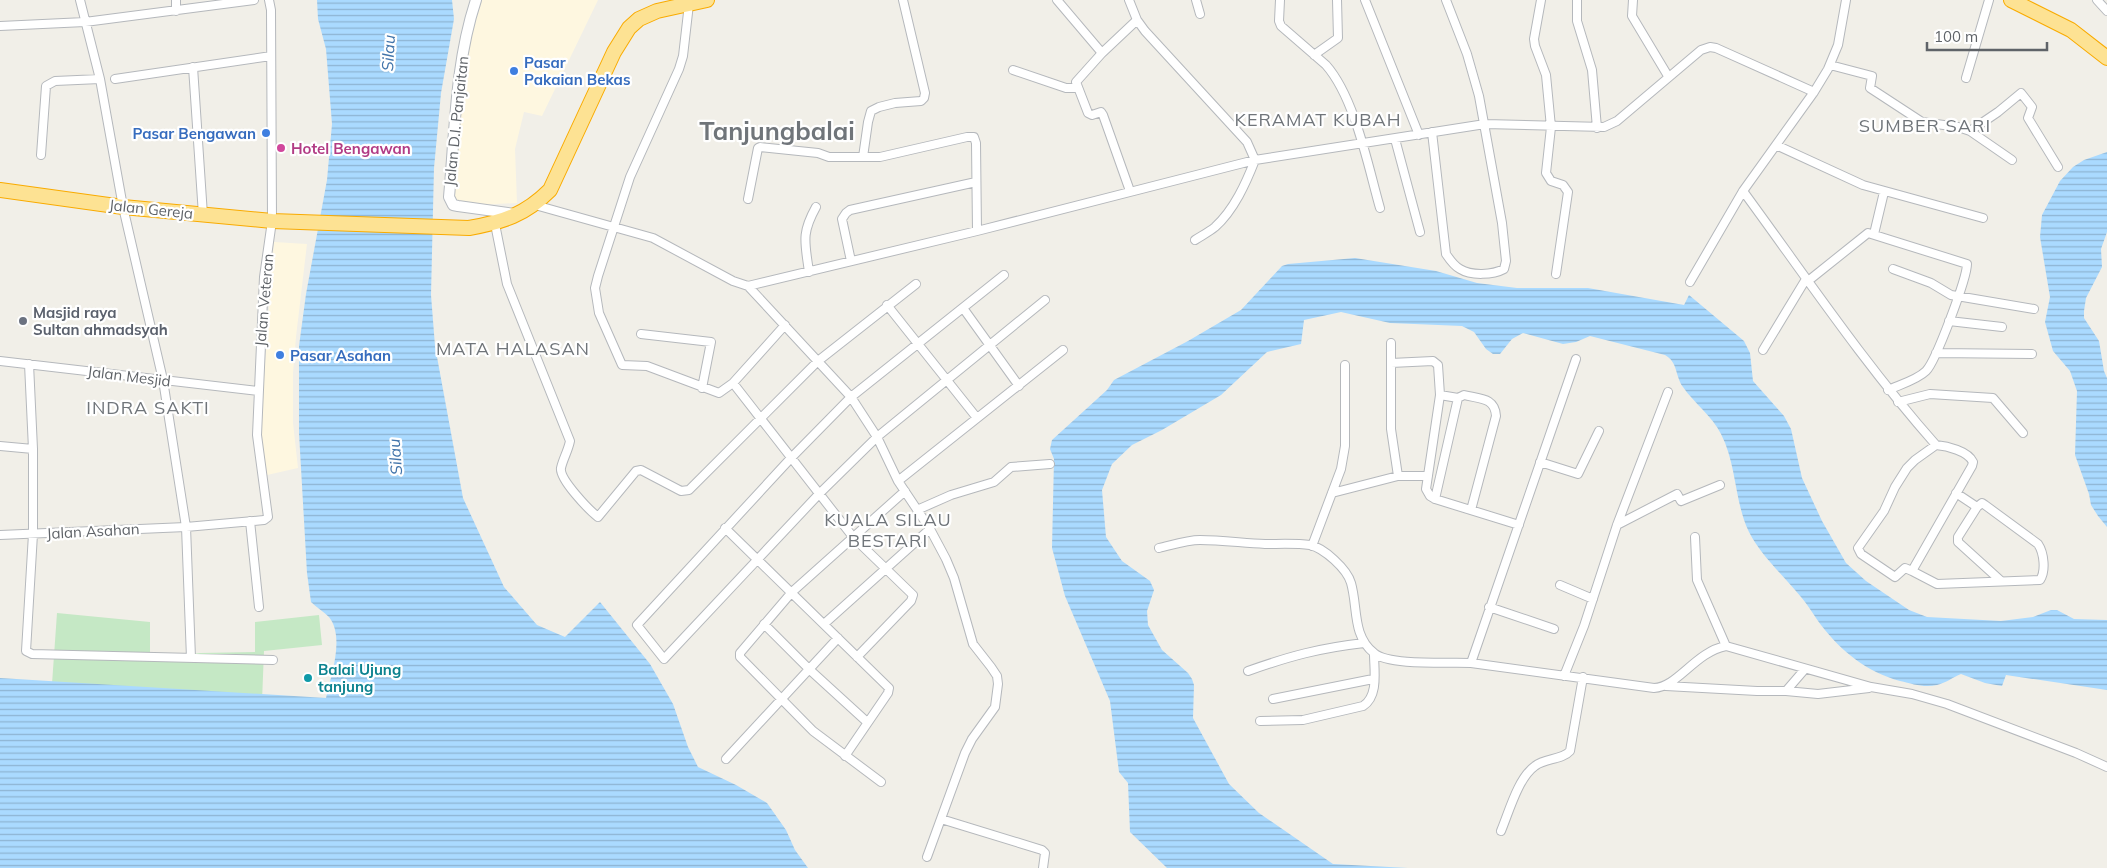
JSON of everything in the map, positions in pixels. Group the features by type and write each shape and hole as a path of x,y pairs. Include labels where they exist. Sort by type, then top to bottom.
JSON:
{"highway":[{"path":"535,205 550,190 614,52 628,28 639,19 657,11 707,0"},
{"path":"2011,0 2071,30 2107,58"},
{"name":"Jalan Gereja","path":"0,190 123,208 272,221 469,228 495,224 535,205"}],"main road":[{"name":"Jalan D.I. Panjaitan","path":"476,0 469,20 462,58 448,197 453,205 518,214"}],"street":[{"path":"80,0 100,79 123,208 163,380 186,527 191,658"},
{"path":"176,0 176,11"},
{"path":"0,26 85,22 254,0"},
{"name":"Jalan Veteran","path":"186,527 266,519 268,514 257,435 264,277 272,221 271,10 269,0"},
{"path":"863,157 871,111 879,107 921,101 924,98 925,93 903,0"},
{"path":"1057,0 1102,53"},
{"path":"1129,0 1136,20 1247,142 1255,160 1246,182 1230,209 1215,227 1195,240"},
{"path":"1196,0 1200,14"},
{"path":"1280,0 1279,21 1281,26 1331,70 1349,106 1380,208"},
{"path":"1314,55 1338,38 1337,0"},
{"path":"1365,0 1419,135"},
{"path":"1432,132 1446,254 1454,265 1464,272 1480,274 1498,272 1504,269 1506,261 1502,222 1485,124 1474,75 1446,0"},
{"path":"1541,0 1534,39 1545,69 1551,127 1546,173 1551,181 1563,185 1568,192 1556,274"},
{"path":"1577,0 1577,21 1592,70 1597,128"},
{"path":"1633,0 1632,16 1668,76"},
{"path":"1690,282 1743,191 1814,92 1830,65 1838,45 1846,0"},
{"path":"1966,78 1989,0"},
{"path":"2097,0 2107,12"},
{"path":"689,4 683,56 675,81 637,160 594,288 599,313 619,362 625,366 637,365 653,368 719,394 733,383 785,325"},
{"path":"1130,191 1104,115 1101,112 1092,115 1088,113 1076,82 1136,20"},
{"path":"535,205 653,238 733,282 748,286 977,231 1255,160 1485,124 1597,128 1612,124 1701,50 1710,47 1814,92"},
{"path":"115,79 271,56"},
{"path":"1830,65 1872,76 1870,88 1922,122 1958,127 1970,131 2012,160"},
{"path":"193,67 203,215"},
{"path":"1013,70 1066,88 1077,88"},
{"path":"41,155 46,86 55,81 100,79"},
{"path":"1970,131 1998,112 2020,93 2032,107 2028,118 2058,167"},
{"path":"748,199 758,148 760,147 818,153 829,157 880,157 967,137 974,138 976,143 977,231"},
{"path":"1395,139 1420,232"},
{"path":"1776,145 1863,185 1983,218"},
{"path":"851,260 842,219 850,210 976,182"},
{"path":"1743,191 1898,402 1936,445 1959,451 1972,459 1972,466 1912,571"},
{"path":"1874,234 1884,192"},
{"path":"809,272 804,239 805,232 816,207"},
{"path":"495,224 507,284 570,441 568,453 561,468 561,477 597,517 636,471 641,470 681,491 689,490 818,361 916,284"},
{"path":"1763,350 1807,280 1866,234 1874,234 1967,264 1949,321 1931,365 1924,374 1888,390"},
{"path":"1893,269 1931,283 1957,296 2034,309"},
{"path":"1004,275 851,397 725,528 637,625 664,659 819,494 877,437 1045,300"},
{"path":"748,286 851,397 877,437 898,480 930,529 954,578 973,644 997,676 998,684 995,706 972,739 965,753 927,858"},
{"path":"887,306 977,418"},
{"path":"963,308 1019,386"},
{"path":"1949,321 2002,327"},
{"path":"641,334 711,342 702,388"},
{"path":"1391,343 1391,429 1398,476"},
{"path":"898,480 1063,350"},
{"path":"1936,353 2032,354"},
{"path":"1471,663 1576,359"},
{"name":"Jalan Mesjid","path":"0,361 258,391"},
{"path":"1391,363 1435,361 1438,364 1440,395 1426,489 1430,496 1519,525"},
{"path":"30,364 33,534 26,651 32,654 273,660"},
{"path":"1312,546 1341,469 1346,446 1345,364"},
{"path":"733,383 854,537 911,593 913,599 856,657"},
{"path":"1564,676 1593,599 1617,525 1668,392"},
{"path":"1898,402 1930,394 1994,398 2023,433"},
{"path":"1440,395 1458,398 1464,395 1491,402 1496,407 1494,423 1472,510"},
{"path":"1435,499 1458,398"},
{"path":"1540,462 1578,474 1599,431"},
{"path":"1936,445 1907,468 1895,487 1884,511 1858,548 1861,554 1895,578 1898,578 1905,568 1938,584 2040,580 2043,575 2042,553 2034,541 1982,503 1977,507 1958,540 1960,546 2001,581"},
{"path":"0,446 33,449"},
{"path":"916,510 950,495 994,482 1011,467 1050,464"},
{"path":"1332,493 1398,476 1428,476"},
{"path":"1617,525 1676,491 1681,501 1720,484"},
{"path":"881,782 813,731 740,657 740,653 792,592 905,491"},
{"path":"1956,493 1977,507"},
{"path":"250,521 258,607"},
{"name":"Jalan Asahan","path":"0,535 186,527"},
{"path":"725,528 888,686 889,690 845,756"},
{"path":"824,624 930,529"},
{"path":"1695,537 1696,580 1726,646"},
{"path":"1159,548 1199,540 1312,546 1341,565 1347,573 1352,584 1359,634 1374,654 1385,659 1405,662 1443,661 1471,663 1654,688 1666,686 1818,694 1871,688"},
{"path":"1560,585 1593,599"},
{"path":"1489,607 1554,629"},
{"path":"764,624 810,670 867,722"},
{"path":"726,759 782,701 838,638"},
{"path":"1248,671 1321,648 1364,643"},
{"path":"1666,686 1709,650 1726,646 1871,688 1912,694 1947,704 2076,753 2107,767"},
{"path":"1260,721 1303,720 1364,706 1371,699 1374,654"},
{"path":"1786,691 1805,669"},
{"path":"1501,831 1522,780 1540,763 1563,756 1570,751 1583,678"},
{"path":"1272,700 1373,679"},
{"path":"941,819 1042,850 1045,853 1043,868"}],"shaded area":[{"name":"Pasar Pakaian Bekas","path":"476,0 598,0 542,116 524,112 515,149 517,203 458,206 449,201 469,20"},
{"name":"Pasar Asahan","path":"274,242 307,244 293,373 293,423 298,468 267,475 260,431"}],"green space":[{"path":"57,613 150,622 150,660 200,653 255,652 255,622 319,615 322,645 264,651 262,701 51,698"}],"water":[{"name":"Silau","path":"317,0 452,0 454,19 441,93 434,168 431,295 435,346 463,498 504,587 537,625 565,637 600,602 650,664 673,704 688,747 698,767 736,785 767,803 786,830 795,850 808,868 0,868 0,678 326,698 335,657 336,635 334,625 329,617 311,602 307,573 299,433 299,346 306,294 327,180 332,124 326,49 318,19"},
{"path":"2107,152 2107,232 2101,249 2102,267 2086,298 2084,318 2099,341 2107,378 2107,527 2091,505 2075,455 2077,391 2070,371 2053,351 2045,322 2050,297 2040,237 2042,215 2060,181 2073,167 2084,160"},
{"path":"1355,258 1436,271 1477,283 1517,288 1588,288 1684,305 1689,295 1744,341 1750,353 1753,381 1784,416 1791,429 1802,478 1822,521 1846,563 1866,581 1909,610 1927,617 2001,621 2033,617 2051,610 2057,610 2074,619 2107,620 2107,690 2006,675 2002,686 1985,683 1961,674 1940,684 1923,686 1888,677 1856,660 1829,635 1804,600 1754,541 1744,520 1730,458 1721,434 1713,421 1680,383 1672,361 1665,355 1590,336 1576,342 1563,344 1523,333 1512,339 1500,354 1493,354 1486,349 1474,332 1462,326 1390,323 1341,312 1304,320 1301,344 1267,352 1221,395 1162,430 1132,445 1112,464 1102,490 1106,537 1122,561 1150,581 1154,590 1147,611 1148,625 1162,650 1188,673 1192,679 1194,685 1193,718 1229,784 1259,813 1333,864 1408,868 1167,868 1130,832 1128,783 1119,772 1110,701 1065,596 1052,548 1054,459 1050,449 1052,440 1107,390 1114,380 1188,341 1241,310 1282,266"}],"place":[{"name":"Pasar Pakaian Bekas","path":"514,71"},
{"name":"Pasar Bengawan","path":"266,133"},
{"name":"Hotel Bengawan","path":"281,148"},
{"name":"Masjid raya Sultan ahmadsyah","path":"23,321"},
{"name":"Pasar Asahan","path":"280,355"},
{"name":"Balai Ujung tanjung","path":"308,678"}],"district":[{"name":"KERAMAT KUBAH","path":"1318,119"},
{"name":"SUMBER SARI","path":"1925,125"},
{"name":"Tanjungbalai","path":"777,130"},
{"name":"MATA HALASAN","path":"513,348"},
{"name":"INDRA SAKTI","path":"148,407"},
{"name":"KUALA SILAU BESTARI","path":"888,529"}]}
